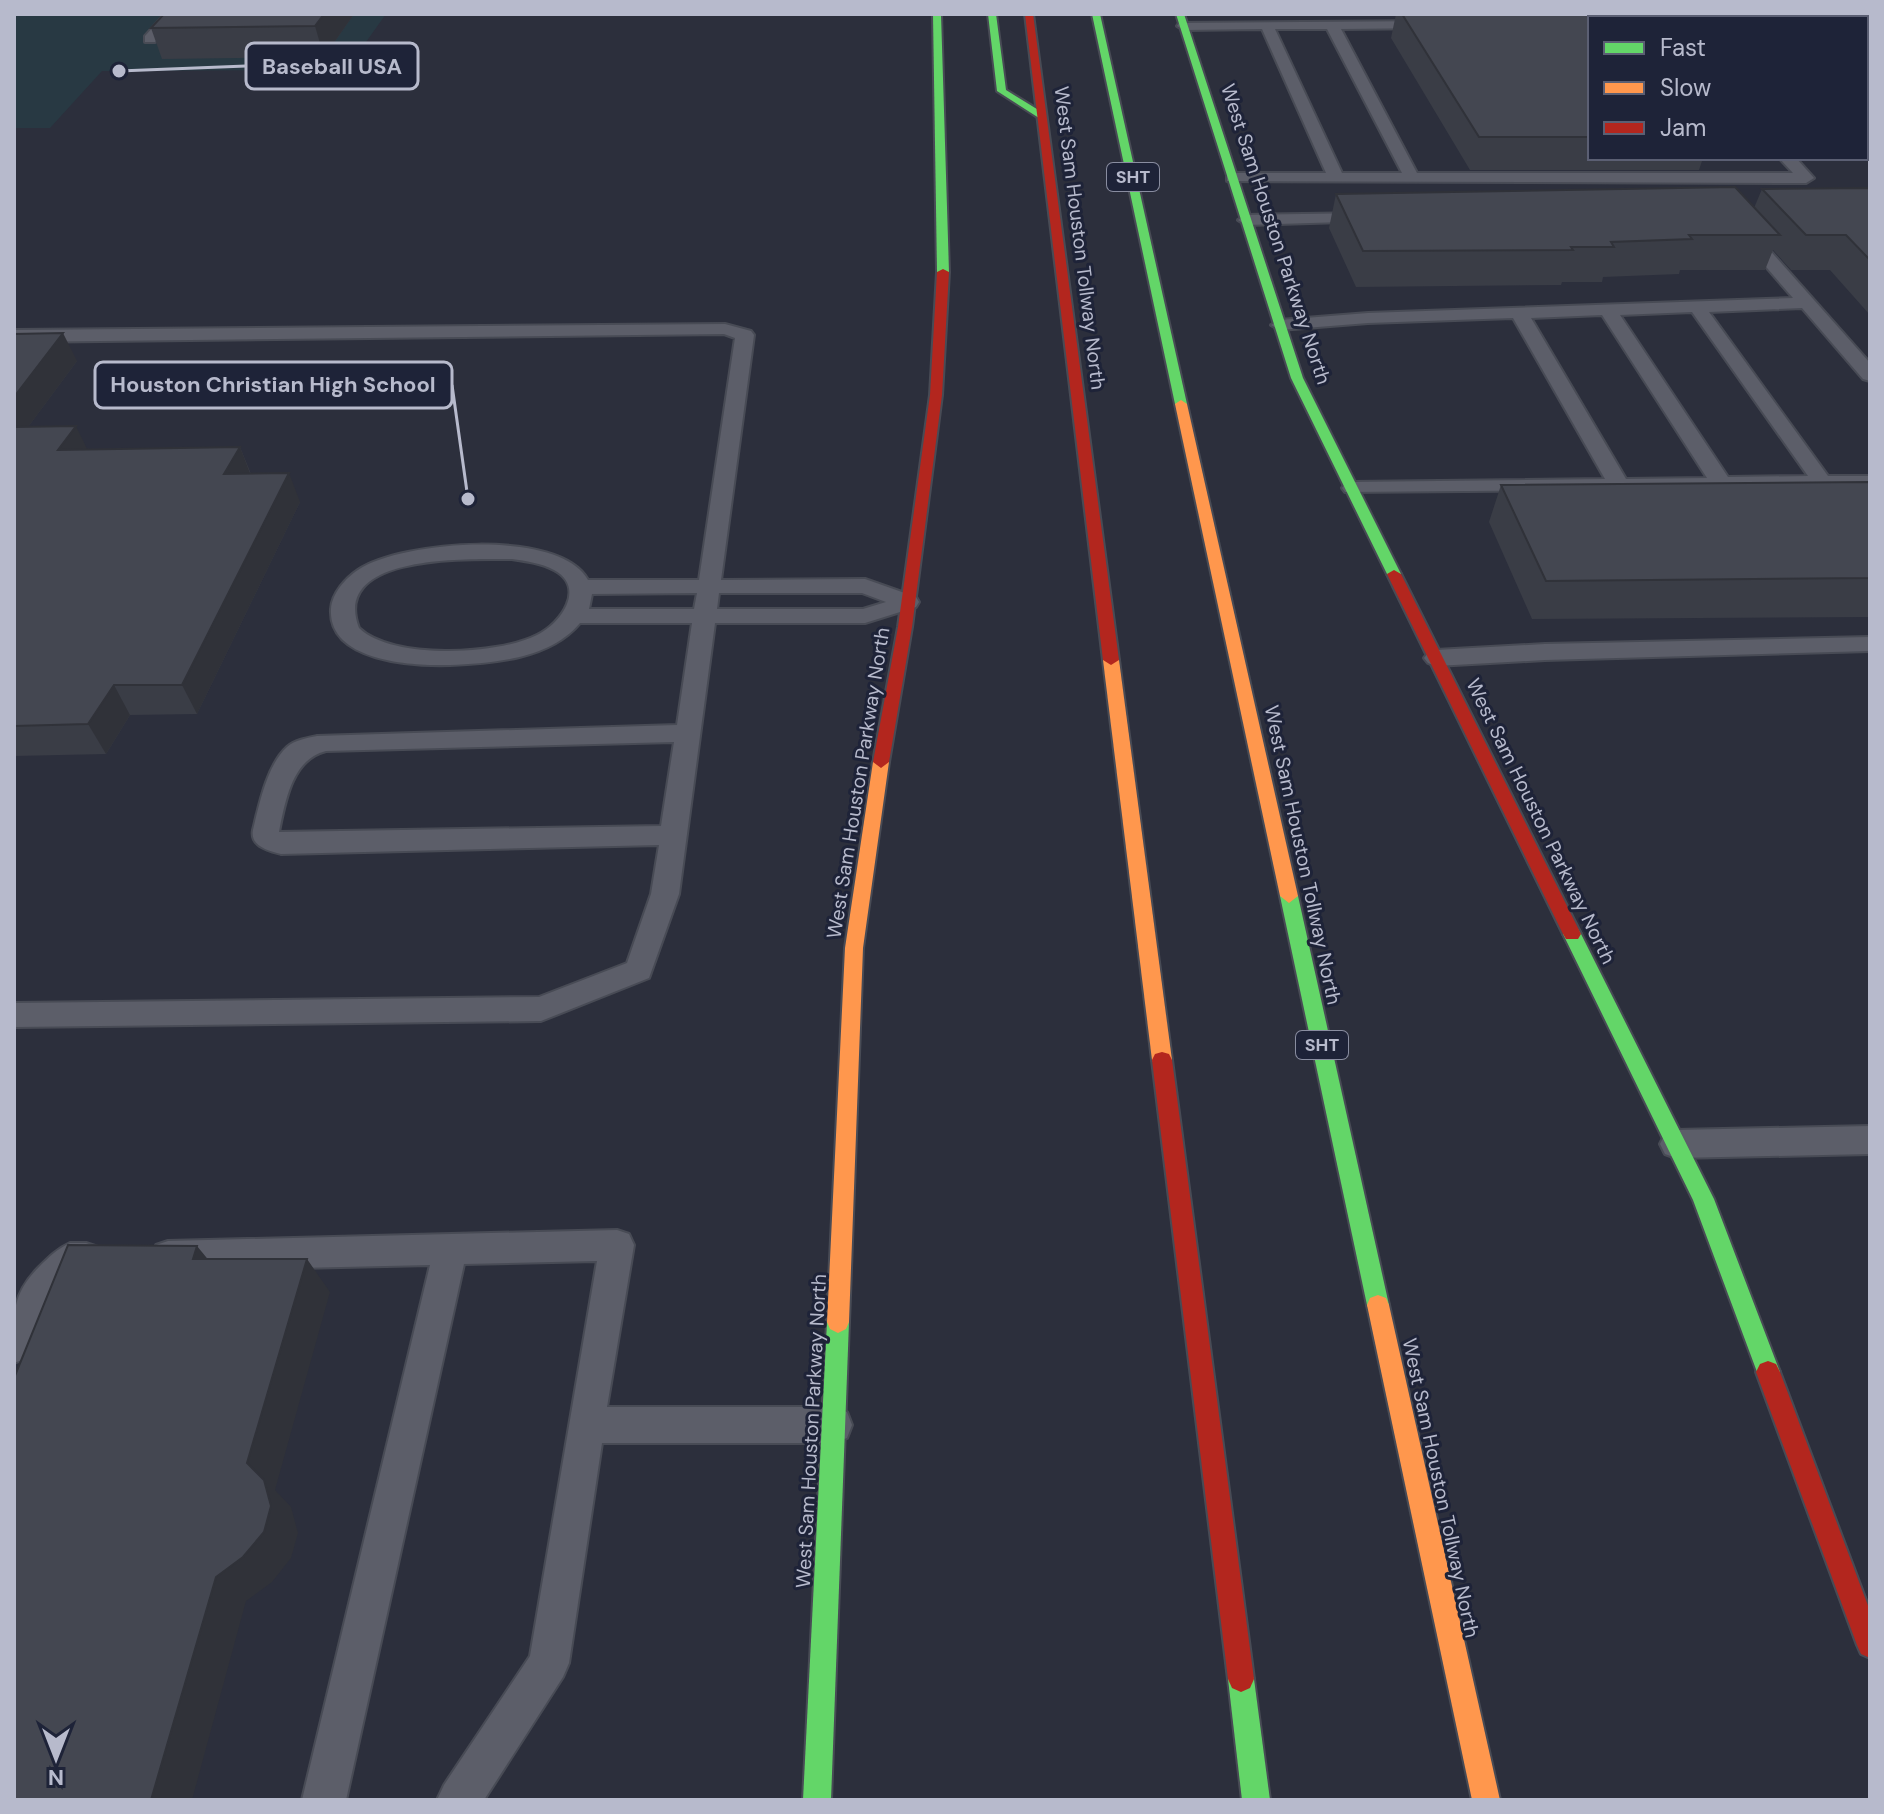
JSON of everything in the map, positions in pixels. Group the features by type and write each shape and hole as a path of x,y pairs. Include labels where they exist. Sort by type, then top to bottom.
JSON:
{"main road":[{"name":"West Sam Houston Parkway North","path":"817,1800 854,948 875,796 908,602 936,395 943,281 937,14"},
{"path":"992,14 1002,91 1042,116"},
{"name":"West Sam Houston Tollway North","path":"1029,14 1256,1800"},
{"name":"West Sam Houston Tollway North","path":"1096,14 1486,1800"},
{"path":"1107,65 1109,14"},
{"name":"West Sam Houston Parkway North","path":"1182,20 1297,378 1703,1199 1870,1645"}],"lane":[{"path":"150,39 172,14"},
{"path":"1182,20 1247,20 1267,26 1453,24"},
{"path":"1332,25 1412,178"},
{"path":"1267,26 1336,178"},
{"path":"1233,178 1806,178 1789,160"},
{"path":"1727,213 1870,375"},
{"path":"1246,220 1387,218"},
{"path":"1280,325 1806,303"},
{"path":"1697,307 1822,482"},
{"path":"1608,310 1721,483"},
{"path":"1519,313 1618,483"},
{"path":"14,336 725,329 745,335 665,894 639,970 541,1009 14,1015"},
{"path":"1352,488 1870,482"},
{"path":"512,552 546,558 573,573 580,600 576,616 558,632 538,643 468,656 417,657 377,651 350,635 342,613 345,596 357,582 379,567 451,555 512,552"},
{"path":"578,587 865,586 908,602"},
{"path":"576,616 865,616 908,602"},
{"path":"1436,658 1545,652 1870,644"},
{"path":"673,835 281,844 265,837 266,824 292,758 304,748 326,742 688,733"},
{"path":"1676,1144 1870,1140"},
{"path":"14,1346 36,1294 70,1259 617,1245 549,1663 459,1800"},
{"path":"324,1800 450,1250"},
{"path":"586,1425 834,1425"}],"shaded area":[{"path":"14,14 386,14 346,70 102,71 50,128 14,128"}],"building":[{"path":"164,14 324,14 315,26 151,28"},
{"path":"1402,14 1602,14 1604,16 1588,16 1588,137 1479,137"},
{"path":"1735,187 1780,235 1689,235 1692,239 1611,242 1614,247 1571,247 1573,250 1363,251 1336,194"},
{"path":"1870,188 1870,260 1846,235 1806,235 1762,189"},
{"path":"63,333 14,397 14,334"},
{"path":"76,426 58,450 240,447 224,474 289,473 182,685 114,685 88,724 14,726 14,427"},
{"path":"1870,482 1870,578 1546,581 1501,485"},
{"path":"68,1245 197,1246 193,1259 307,1259 247,1463 264,1480 271,1506 264,1532 243,1557 216,1577 151,1800 14,1800 14,1378"}],"traffic: fast":[{"path":"937,14 943,272"},
{"path":"992,14 1002,91 1042,116"},
{"path":"1096,14 1181,404"},
{"path":"1180,14 1297,378 1394,574"},
{"path":"1289,896 1378,1305"},
{"path":"1572,934 1703,1199 1768,1372"},
{"path":"817,1800 838,1322"},
{"path":"1241,1679 1256,1800"}],"traffic: slow":[{"path":"1181,404 1289,896"},
{"path":"1111,660 1162,1060"},
{"path":"838,1322 854,948 881,762"},
{"path":"1378,1305 1486,1800"}],"traffic: jam":[{"path":"1029,14 1111,660"},
{"path":"881,762 905,627 936,395 943,272"},
{"path":"1394,574 1572,934"},
{"path":"1162,1060 1241,1679"},
{"path":"1768,1372 1870,1645"}],"place":[{"name":"Baseball USA","path":"119,71"},
{"name":"Houston Christian High School","path":"468,499"}]}
